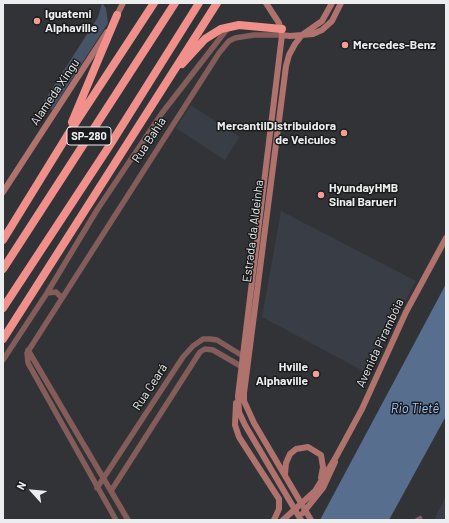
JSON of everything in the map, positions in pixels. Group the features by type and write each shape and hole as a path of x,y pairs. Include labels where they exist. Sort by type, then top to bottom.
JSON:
{"highway":[{"path":"3,240 67,136 154,3"},
{"name":"SP-280","path":"3,269 175,3"},
{"name":"SP-280","path":"3,308 110,145 199,3"},
{"path":"3,339 217,3"},
{"path":"67,136 117,15"},
{"path":"166,81 205,39 221,29 232,26 282,32"}],"main road":[{"name":"Alameda Xingu","path":"3,192 117,15 123,3"},
{"path":"266,3 282,32 302,35 312,34 322,30 332,21 341,3"},
{"path":"302,35 322,21 332,3"},
{"name":"Estrada da Aldeinha","path":"282,32 245,357 244,402 259,431 311,520"},
{"name":"Estrada da Aldeinha","path":"245,357 279,107 289,55 302,35"},
{"path":"281,50 289,55"},
{"name":"Avenida Pirambóia","path":"336,457 364,404 406,312 446,238"},
{"name":"Estrada da Aldeinha","path":"244,367 238,396 239,412 301,520"},
{"path":"238,396 234,419 236,431 279,499 280,510 274,520"},
{"path":"285,475 286,463 290,454 296,449 308,447 318,452 323,461 319,485"},
{"path":"283,520 309,498 319,485 336,457"},
{"path":"297,520 323,488 333,470 336,457"}],"street":[{"path":"3,360 47,293 93,217 162,113 226,30 232,26"},
{"name":"Rua Bahia","path":"28,350 225,46 229,41 244,36 282,32"},
{"path":"47,293 56,292 62,298"},
{"name":"Rua Ceará","path":"97,488 183,357 198,342 210,339 217,340 245,357"},
{"name":"Rua Ceará","path":"111,491 193,360 205,349 213,350 244,367"},
{"path":"28,350 35,359 128,520"},
{"path":"28,350 26,357 28,364 116,520"},
{"path":"28,364 35,359"},
{"path":"153,403 162,410"},
{"path":"82,461 90,455"}],"shaded area":[{"path":"102,3 106,8 108,23 52,110 43,103 98,17"},
{"path":"191,105 240,137 225,160 176,128"},
{"path":"281,211 416,281 367,373 262,317"},
{"path":"446,496 446,520 434,520"}],"water":[{"name":"Rio Tietê","path":"446,284 446,416 389,520 320,520"}],"place":[{"name":"Iguatemi Alphaville","path":"37,21"},
{"name":"Mercedes-Benz","path":"345,45"},
{"name":"MercantilDistribuidora de Veiculos","path":"344,133"},
{"name":"HyundayHMB Sinal Barueri","path":"321,195"},
{"name":"Hville Alphaville","path":"316,374"}]}
